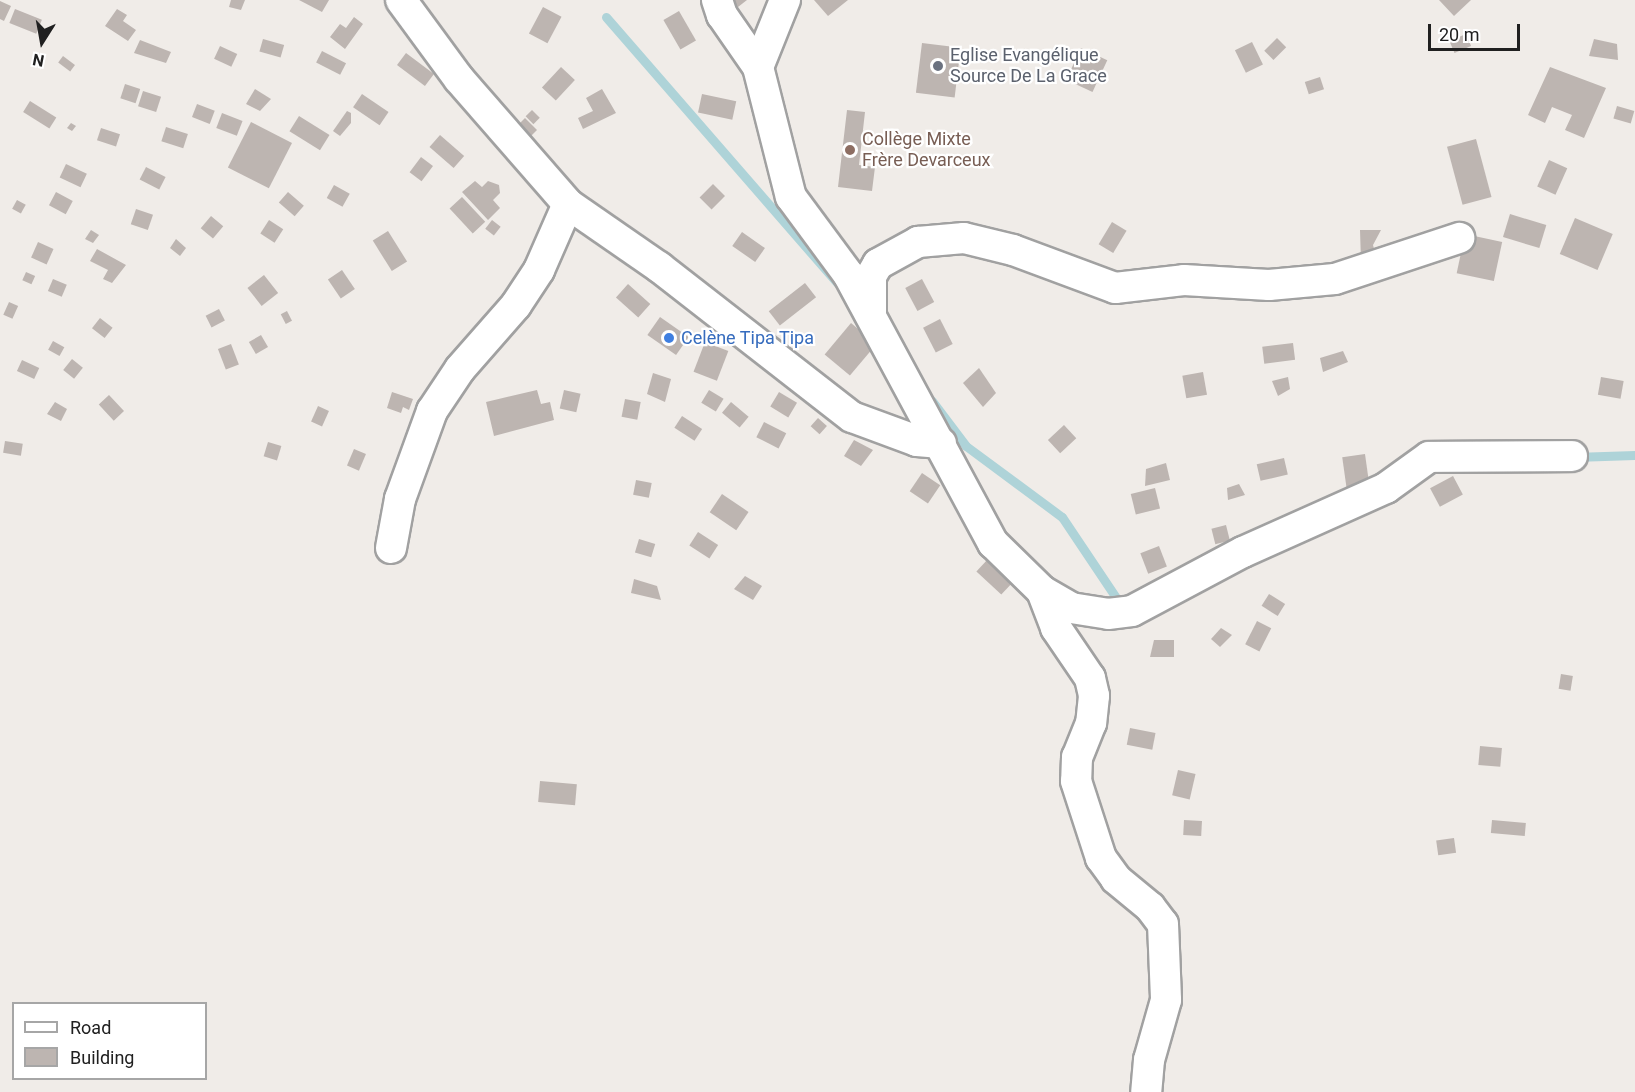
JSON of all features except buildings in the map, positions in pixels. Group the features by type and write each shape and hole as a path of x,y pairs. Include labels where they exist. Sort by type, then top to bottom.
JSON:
{"street":[{"path":"401,0 459,79 568,204 659,267 852,417 917,441 940,443"},
{"path":"717,0 722,15 758,67 791,197 848,274 993,543 1042,591 1071,608 1108,614 1132,611 1243,552 1386,488 1429,457 1572,456"},
{"path":"758,67 785,0"},
{"path":"391,548 400,499 432,411 460,369 516,305 539,270 568,204"},
{"path":"870,315 871,276 878,264 918,242 964,238 1013,250 1115,288 1184,280 1269,285 1335,279 1459,238"},
{"path":"1042,591 1056,628 1090,678 1094,696 1090,723 1077,757 1076,781 1101,858 1116,879 1150,907 1163,924 1166,1000 1149,1060 1146,1092"}],"waterway":[{"path":"606,17 837,283"},
{"path":"932,401 966,446 1062,517 1121,605"},
{"path":"1574,457 1635,455"}],"place":[{"name":"Eglise Evangélique Source De La Grace","path":"938,66"},
{"name":"Collège Mixte Frère Devarceux","path":"850,150"},
{"name":"Celène Tipa Tipa","path":"669,338"}]}
